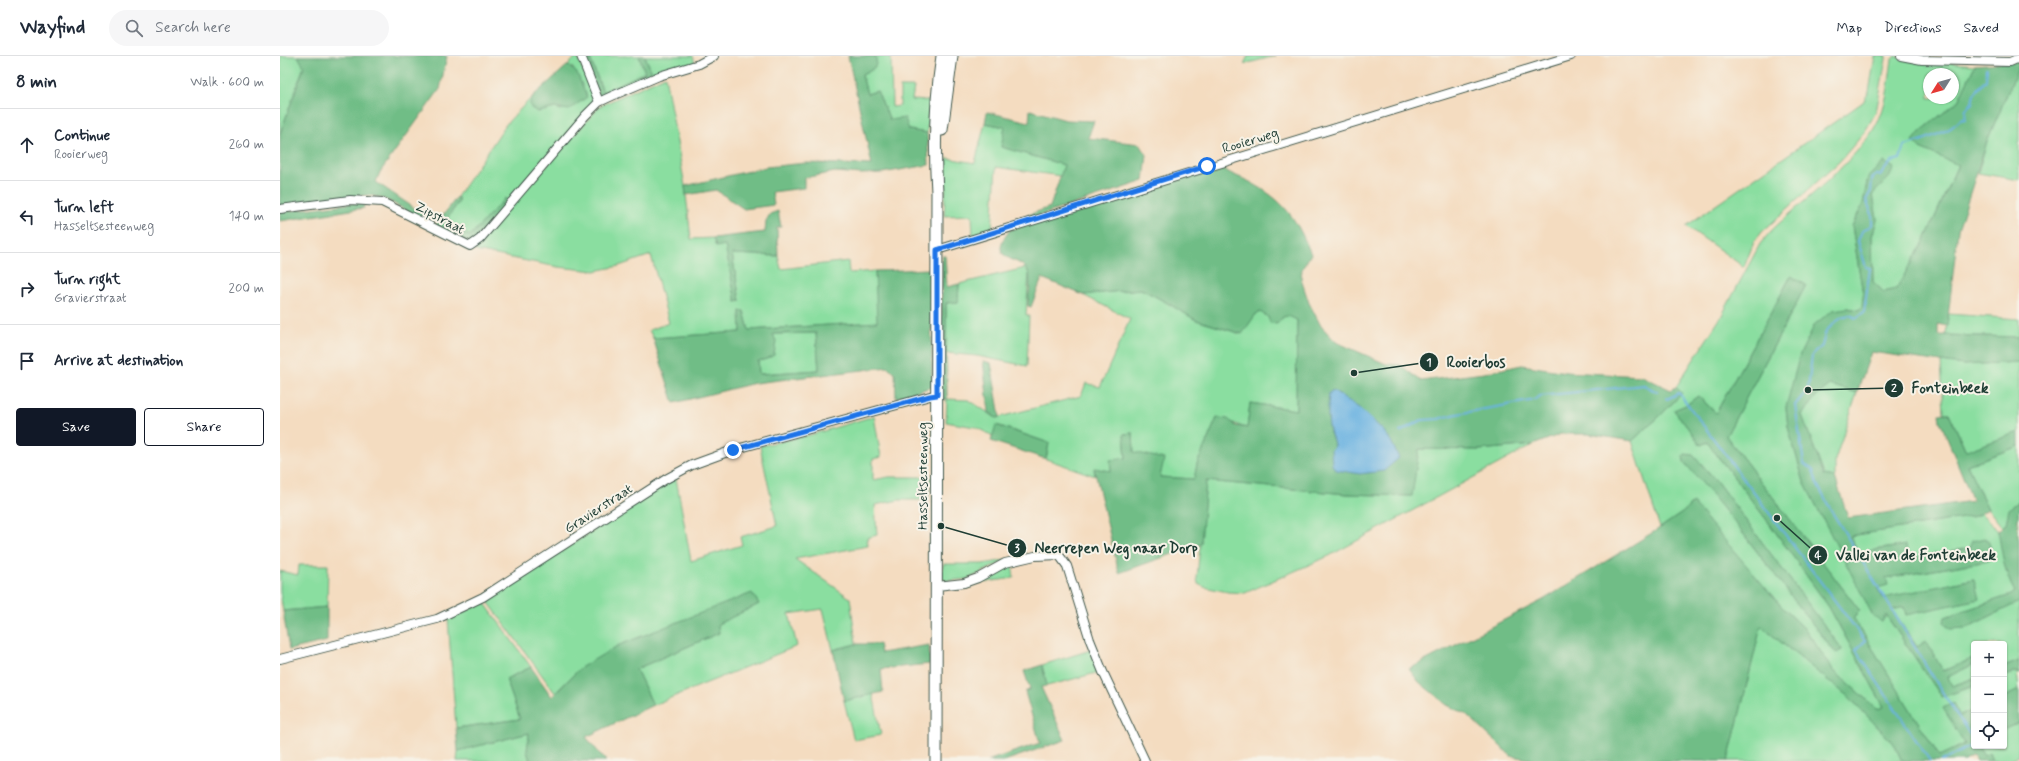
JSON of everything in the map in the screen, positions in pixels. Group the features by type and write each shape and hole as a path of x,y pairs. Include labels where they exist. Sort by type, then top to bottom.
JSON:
{"main road":[{"name":"Hasseltsesteenweg","path":"936,761 937,192 935,166 936,114 942,56"},
{"name":"Hasseltsesteenweg","path":"937,192 945,99 952,56"}],"street":[{"path":"581,56 599,102 645,81 699,64 714,56"},
{"name":"Rooierweg","path":"937,250 1571,56"},
{"path":"1901,56 1922,60 2010,62 2019,58"},
{"name":"Zipstraat","path":"280,209 350,200 382,202 470,246 480,239 585,116 599,102"},
{"name":"Gravierstraat","path":"280,659 430,620 460,609 483,597 666,479 712,456 937,395"},
{"path":"937,586 964,583 978,578 1005,563 1035,556 1059,555 1067,566 1090,640 1103,672 1145,761"}],"green space":[{"path":"280,56 298,56 304,66 280,134"},
{"path":"298,56 447,56 440,89 380,172 376,182 423,214 420,219 387,200 366,195 280,206 280,134 304,67"},
{"path":"577,56 595,99 594,103 509,202 505,199 470,236 444,223 460,200 457,197 507,123 532,97 530,104 544,111 555,108 561,110 586,94 573,68 568,65"},
{"path":"584,56 589,56 603,92 645,73 639,56 645,56 653,75 600,99"},
{"path":"589,56 639,56 645,72 603,92"},
{"path":"645,56 693,56 695,63 653,75"},
{"path":"848,56 875,56 875,66 862,75 867,94 877,91 890,120 905,118 909,130 927,133 929,165 882,173 861,174 835,172 804,178 804,188 772,192 774,205 744,209 716,190 686,195 685,186 766,167 806,163 872,165"},
{"path":"875,56 891,56 892,107 900,106 900,87 914,87 912,100 929,101 927,133 909,130 890,120 877,91 867,94 862,75 875,66"},
{"path":"1248,56 1276,56 1244,64"},
{"path":"1875,56 1886,56 1886,59 1876,112 1864,133 1840,161 1762,232 1754,242 1744,267 1686,226 1863,102 1869,92"},
{"path":"1895,56 1900,58 1975,65 1959,99 1959,68 1923,68 1923,104 1954,104 1920,132 1920,148 1958,164 1925,240 1896,289 1884,292 1873,282 1872,236 1877,220 1873,194 1889,178 1868,177 1863,204 1852,226 1863,294 1863,307 1858,310 1847,308 1786,407 1788,427 1804,482 1835,541 1942,697 1971,687 1971,711 1960,716 1965,744 1939,756 1853,617 1860,611 1726,436 1806,285 1791,276 1716,413 1698,396 1686,405 1674,410 1701,445 1707,442 1769,523 1829,607 1884,707 1877,709 1834,671 1805,629 1781,606 1692,503 1682,513 1660,528 1632,441 1660,416 1682,393 1676,387 1721,317 1760,244 1772,230 1828,180 1856,152 1880,118 1887,93 1892,59","holes":["1684,462 1701,463 1717,482 1842,649 1841,651 1833,650 1714,496"]},
{"path":"2019,61 2019,66 1987,141 1958,230 1947,326 1938,324 1938,335 2019,337 2019,362 1963,365 1871,352 1857,393 1830,385 1816,396 1802,415 1824,475 1835,477 1848,518 1973,501 1940,421 1939,414 1949,413 1966,451 2019,432 2019,446 1967,465 1988,509 1976,516 1850,536 1858,553 1906,545 1908,559 1969,548 1972,541 1986,538 1988,541 1990,555 1988,561 1886,578 1888,585 1877,588 1883,598 1974,579 1979,599 1906,615 1904,607 1892,610 1917,647 1926,641 1943,671 1971,659 1971,666 1948,677 1952,686 1971,679 1971,687 1942,697 1886,615 1882,622 1873,616 1804,482 1788,427 1786,407 1800,354 1815,324 1833,310 1847,308 1858,310 1862,307 1863,294 1852,226 1863,204 1868,177 1884,162 1894,168 1889,178 1873,194 1877,220 1872,236 1873,282 1884,292 1896,289 1925,240 1958,165 1920,148 1913,141 1920,132 1954,104 1959,104 1959,99 1975,65"},
{"path":"568,65 577,73 587,97 569,110 555,108 538,112 531,108 530,104 532,97"},
{"path":"2019,66 2019,180 1978,173 1987,141"},
{"path":"665,76 685,186 691,239 713,238 716,247 725,244 736,302 740,301 732,254 778,256 781,269 848,261 849,273 875,271 878,322 749,330 744,311 740,311 741,332 653,338 649,330 669,323 651,255 619,266 595,271 558,267 476,251 475,246 600,106"},
{"path":"1030,110 1066,120 1094,121 1088,138 1140,144 1147,155 1144,181 1029,219 1028,215 1050,207 1064,165 1001,147 1005,127 985,123 987,112 1029,122"},
{"path":"985,123 1005,127 1001,147 1064,165 1061,176 996,167 992,230 973,236 972,215 944,216 947,158 975,163"},
{"path":"1220,166 1272,196 1281,204 1294,220 1311,254 1302,269 1301,279 1309,303 1321,326 1336,342 1386,364 1400,365 1421,381 1484,373 1522,365 1566,372 1642,376 1671,390 1676,387 1682,393 1660,416 1632,441 1588,434 1561,434 1533,445 1479,450 1419,449 1412,496 1347,494 1206,481 1201,544 1119,573 1094,468 1111,471 1110,460 1126,458 1124,434 1133,433 1134,452 1164,459 1160,477 1194,479 1197,464 1217,418 1228,419 1236,426 1247,428 1250,403 1296,410 1297,320 1288,316 1283,317 1277,324 1270,323 1268,317 1260,312 1256,314 1242,334 1196,320 1141,289 1083,295 1042,278 1031,307 1028,306 1030,278 1026,268 1008,258 1003,254 1001,249 1003,241 1010,230","holes":["1338,393 1348,402 1359,408 1332,465 1334,442 1330,433 1328,418"]},
{"path":"457,197 460,200 444,223 470,236 505,198 509,202 471,244 435,226"},
{"path":"363,202 364,208 280,221 280,212"},
{"path":"778,211 781,227 777,227 778,256 732,254 740,301 736,302 725,245 716,247 713,238 765,232 766,221 770,214"},
{"path":"942,256 945,256 947,287 959,284 958,302 946,303 947,399 941,400"},
{"path":"1025,268 1029,273 1026,315 1029,315 1027,366 977,356 946,353 946,303 958,302 959,284"},
{"path":"931,269 932,387 896,398 895,373 888,367 755,383 674,403 653,338 741,332 740,311 744,311 749,330 877,322 875,271","holes":["816,333 819,370 759,374 758,361 767,359 774,355 776,341 773,334"]},
{"path":"1791,276 1806,285 1726,436 1860,611 1853,617 1939,756 1965,744 1943,708 1953,703 1960,716 1971,711 1971,749 1980,749 1984,756 1989,753 1992,761 1977,761 1974,756 1965,761 1902,761 1894,744 1850,698 1761,626 1728,761 1540,761 1511,756 1466,714 1447,705 1419,682 1409,669 1543,600 1660,528 1682,513 1693,503 1781,606 1805,629 1834,671 1877,709 1884,707 1829,607 1769,523 1707,442 1701,445 1674,410 1686,405 1698,396 1716,413"},
{"path":"1141,289 1196,320 1241,334 1256,314 1261,312 1277,324 1283,317 1288,315 1297,320 1296,410 1250,403 1247,428 1217,418 1197,464 1195,479 1159,477 1134,452 1133,433 1124,434 1126,458 1111,471 1094,469 1095,476 1046,459 1049,443 997,425 993,436 975,427 946,422 947,399 969,400 996,418 1081,396 1086,383 1100,387 1130,319 1083,295"},
{"path":"1948,314 2019,319 2019,337 1946,335"},
{"path":"816,333 819,370 759,374 758,361 767,359 773,334"},
{"path":"983,361 991,363 1000,417 996,418 989,412"},
{"path":"1941,362 1963,365 2019,362 2019,432 1966,451 1949,413 1944,413"},
{"path":"1830,385 1857,393 1835,460 1835,477 1824,475 1802,415 1816,396"},
{"path":"874,416 881,457 873,459 873,480 889,477 931,477 928,500 899,500 875,505 877,535 867,538 868,546 795,559 850,598 856,644 833,650 823,609 789,614 797,646 653,705 636,669 719,633 717,624 759,604 752,594 580,668 555,693 489,603 489,598 492,595 676,478 691,561 742,545 740,537 777,526 760,446 810,435"},
{"path":"996,425 1049,443 1046,459 991,441"},
{"path":"1533,445 1329,556 1245,593 1228,592 1204,587 1198,584 1197,578 1206,481 1347,494 1411,496 1419,449 1479,450"},
{"path":"2019,446 2019,501 2012,508 2008,515 2006,524 2002,527 1988,509 1967,465"},
{"path":"1685,454 1693,455 1717,482 1842,649 1837,653 1833,650 1723,508 1684,462 1683,456"},
{"path":"2019,501 2019,602 1966,628 1950,629 1944,622 1945,617 2011,595 2015,592 2006,570 1998,531 2006,524 2009,509"},
{"path":"1981,513 1997,529 2001,540 2008,577 2015,592 2011,595 1945,617 1966,628 2019,602 2019,661 2007,666 2007,641 1971,641 1971,659 1943,671 1926,642 1917,647 1892,610 1904,607 1906,615 1973,579 1883,599 1877,588 1886,578 1988,561 1990,550 1986,538 1970,548 1908,559 1905,545 1858,553 1850,536 1976,516"},
{"path":"1007,560 968,579 946,581 942,578 943,564 982,564"},
{"path":"1012,563 1014,578 966,585"},
{"path":"299,565 328,565 327,607 283,611 280,592 280,571 298,575"},
{"path":"752,593 759,604 718,624 719,633 636,669 653,705 586,737 606,761 530,761 527,751 529,733 458,751 456,728 520,719 506,679 531,667 552,697 580,668 619,645"},
{"path":"484,602 531,667 506,679 520,719 456,728 448,619"},
{"path":"327,607 327,641 289,650 283,611"},
{"path":"1761,626 1850,698 1894,744 1902,761 1728,761"},
{"path":"856,644 879,644 881,653 929,645 930,664 881,669 883,692 844,701 833,650"},
{"path":"1091,650 1100,672 1047,686 1042,665"},
{"path":"2019,661 2019,675 2017,672 2007,675 2007,666"},
{"path":"1042,665 1047,686 1041,687 1065,740 1004,761 987,761 1040,743 1025,692 1030,689 1024,671"},
{"path":"1971,665 1971,679 1952,686 1947,677"},
{"path":"2017,672 2019,690 2007,696 2007,677 2007,675"},
{"path":"2019,690 2019,723 2007,729 2007,713 2007,696"},
{"path":"873,694 881,735 854,740 844,701"},
{"path":"2019,723 2019,756 2008,761 1992,761 1989,753 1984,757 1980,749 2007,749 2007,729"},
{"path":"529,733 527,751 530,761 457,761 458,751"}],"water":[{"path":"1333,390 1359,408 1383,430 1391,441 1399,458 1384,471 1360,474 1336,470 1332,465 1331,450 1334,444 1330,433 1328,412 1329,393"}],"waterway":[{"path":"1971,736 1832,512 1817,484 1813,470 1804,464 1795,405 1808,390 1812,355 1822,346 1826,331 1841,317 1850,315 1856,318 1864,312 1870,268 1866,267 1858,241 1862,231 1872,225 1872,214 1866,200 1871,191 1872,179 1876,175 1880,175 1892,161 1900,159 1904,146 1937,135 1949,129 1962,119 1965,120 1966,109 1972,103 1974,94 1986,80 1987,68"},
{"path":"1400,432 1422,420 1438,419 1457,414 1535,400 1540,396 1644,385 1657,392"},
{"path":"1666,398 1667,399 1679,393 1865,641 1856,650 1930,761"},
{"path":"1942,761 1971,746"}],"place":[{"name":"Rooierbos","path":"1354,373"},
{"name":"Fonteinbeek","path":"1808,390"},
{"name":"Vallei van de Fonteinbeek","path":"1777,518"},
{"name":"Neerrepen Weg naar Dorp","path":"941,526"}],"route":[{"path":"733,450 937,395 937,250 1207,166"}]}
